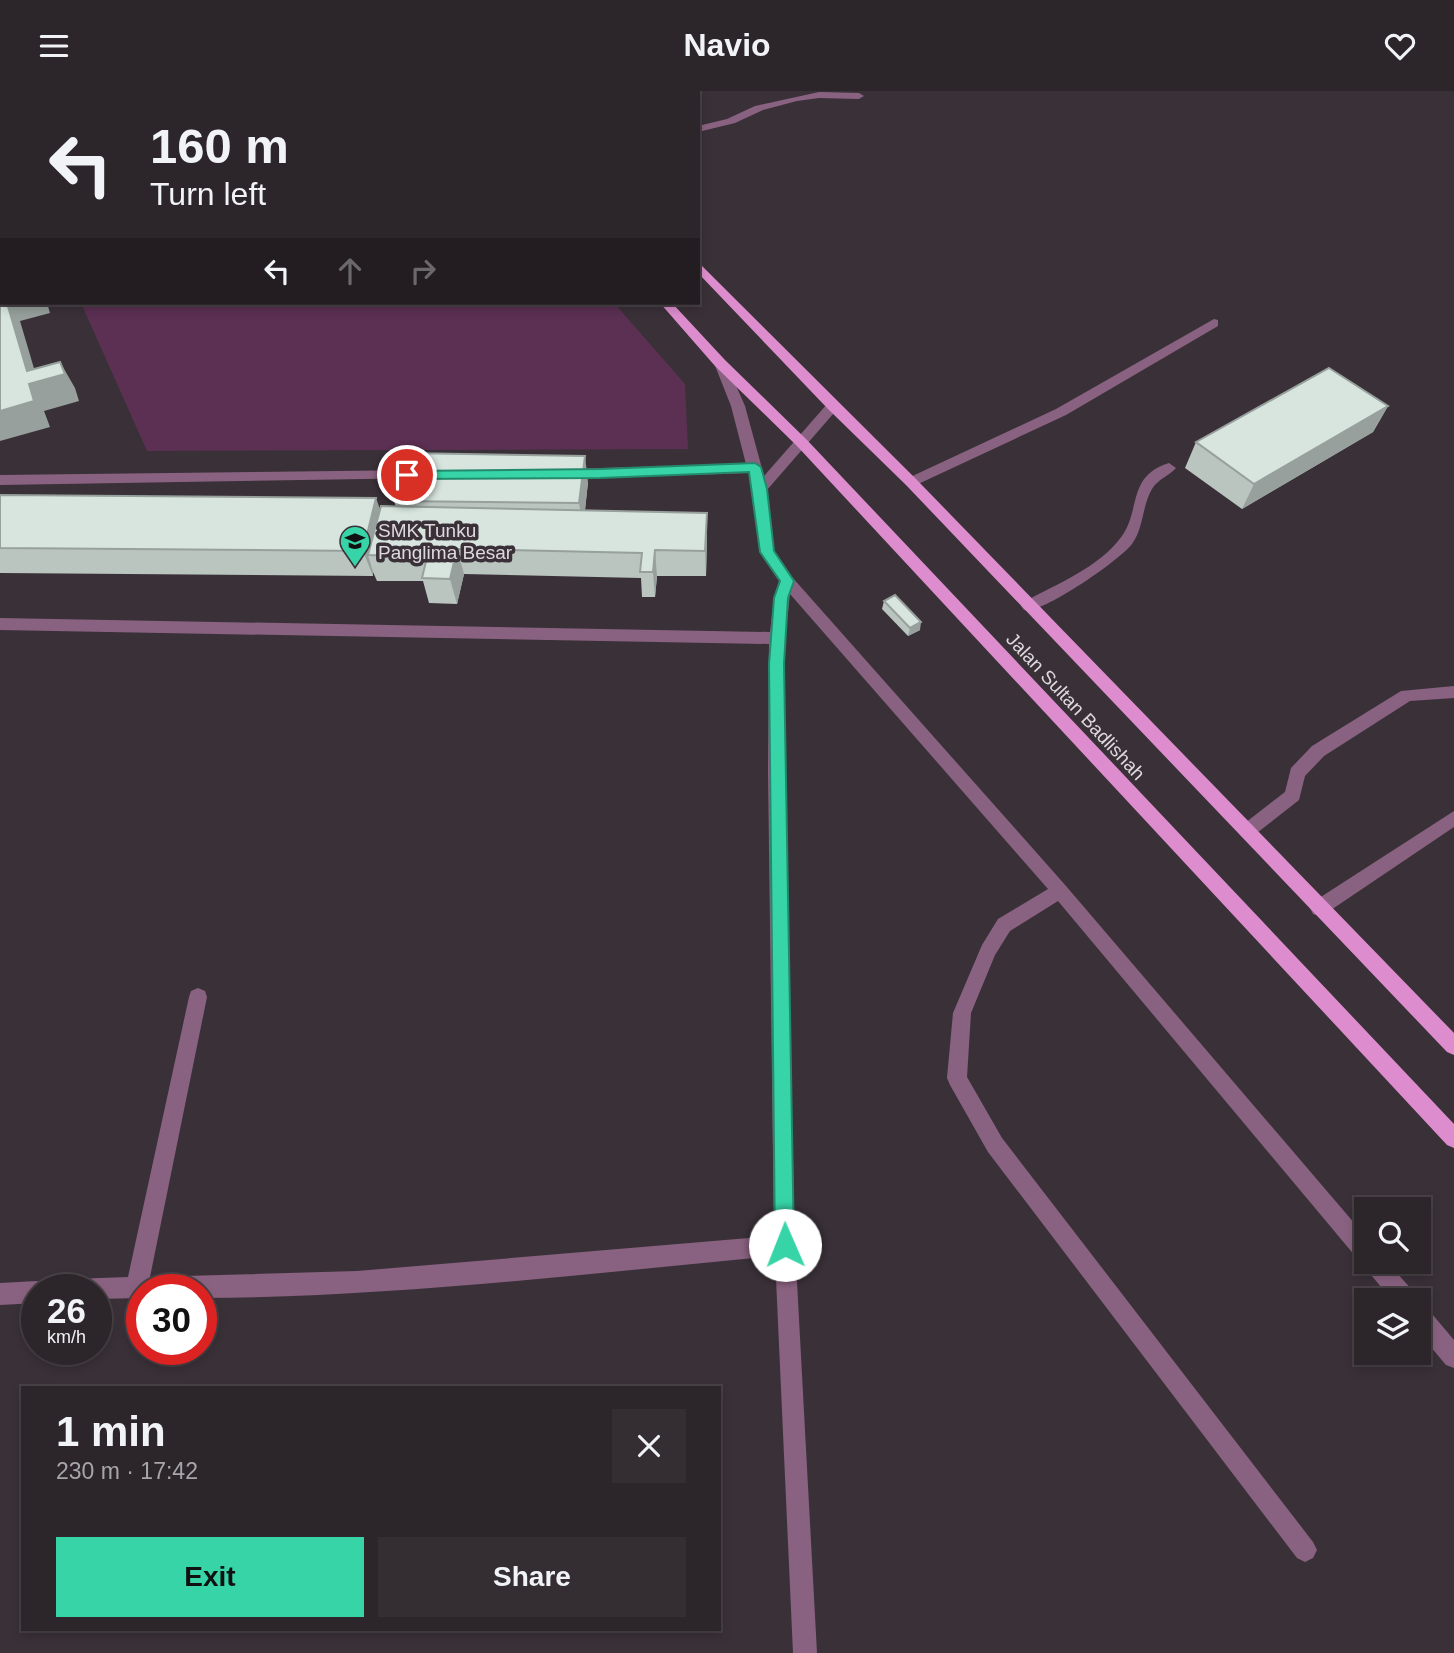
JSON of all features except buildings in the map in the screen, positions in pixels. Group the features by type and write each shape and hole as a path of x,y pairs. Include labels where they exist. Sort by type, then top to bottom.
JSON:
{"main road":[{"name":"Jalan Sultan Badlishah","path":"700,268 911,482 1454,1046"},
{"name":"Jalan Sultan Badlishah","path":"668,305 720,363 802,443 1454,1138"}],"street":[{"path":"700,129 731,121 759,108 797,98 859,96"},
{"path":"911,482 1061,412 1214,323"},
{"path":"720,363 738,406 755,467 767,552 787,581 1060,891 1354,1239"},
{"path":"760,489 834,406"},
{"path":"545,474 755,467"},
{"path":"1029,606 1089,572 1126,541 1137,522 1140,499 1150,480 1168,468"},
{"path":"0,480 434,475"},
{"path":"787,581 781,598 777,638 785,1245 805,1653"},
{"path":"0,624 777,638"},
{"path":"1247,831 1293,795 1297,773 1318,751 1408,695 1454,692"},
{"path":"1319,908 1454,818"},
{"path":"1060,891 1004,925 988,951 962,1013 957,1078 995,1145 1305,1550"},
{"path":"140,1274 198,997"},
{"path":"217,1286 295,1286 541,1268 785,1245"},
{"path":"1383,1274 1396,1288"},
{"path":"0,1294 21,1293"},
{"path":"1431,1330 1454,1357"}],"shaded area":[{"path":"82,305 616,305 685,384 688,449 147,451"}],"place":[{"name":"SMK Tunku Panglima Besar","path":"355,568"}],"route":[{"path":"407,475 600,474 755,467 767,552 787,581 781,598 776,664 785,1245"}]}
